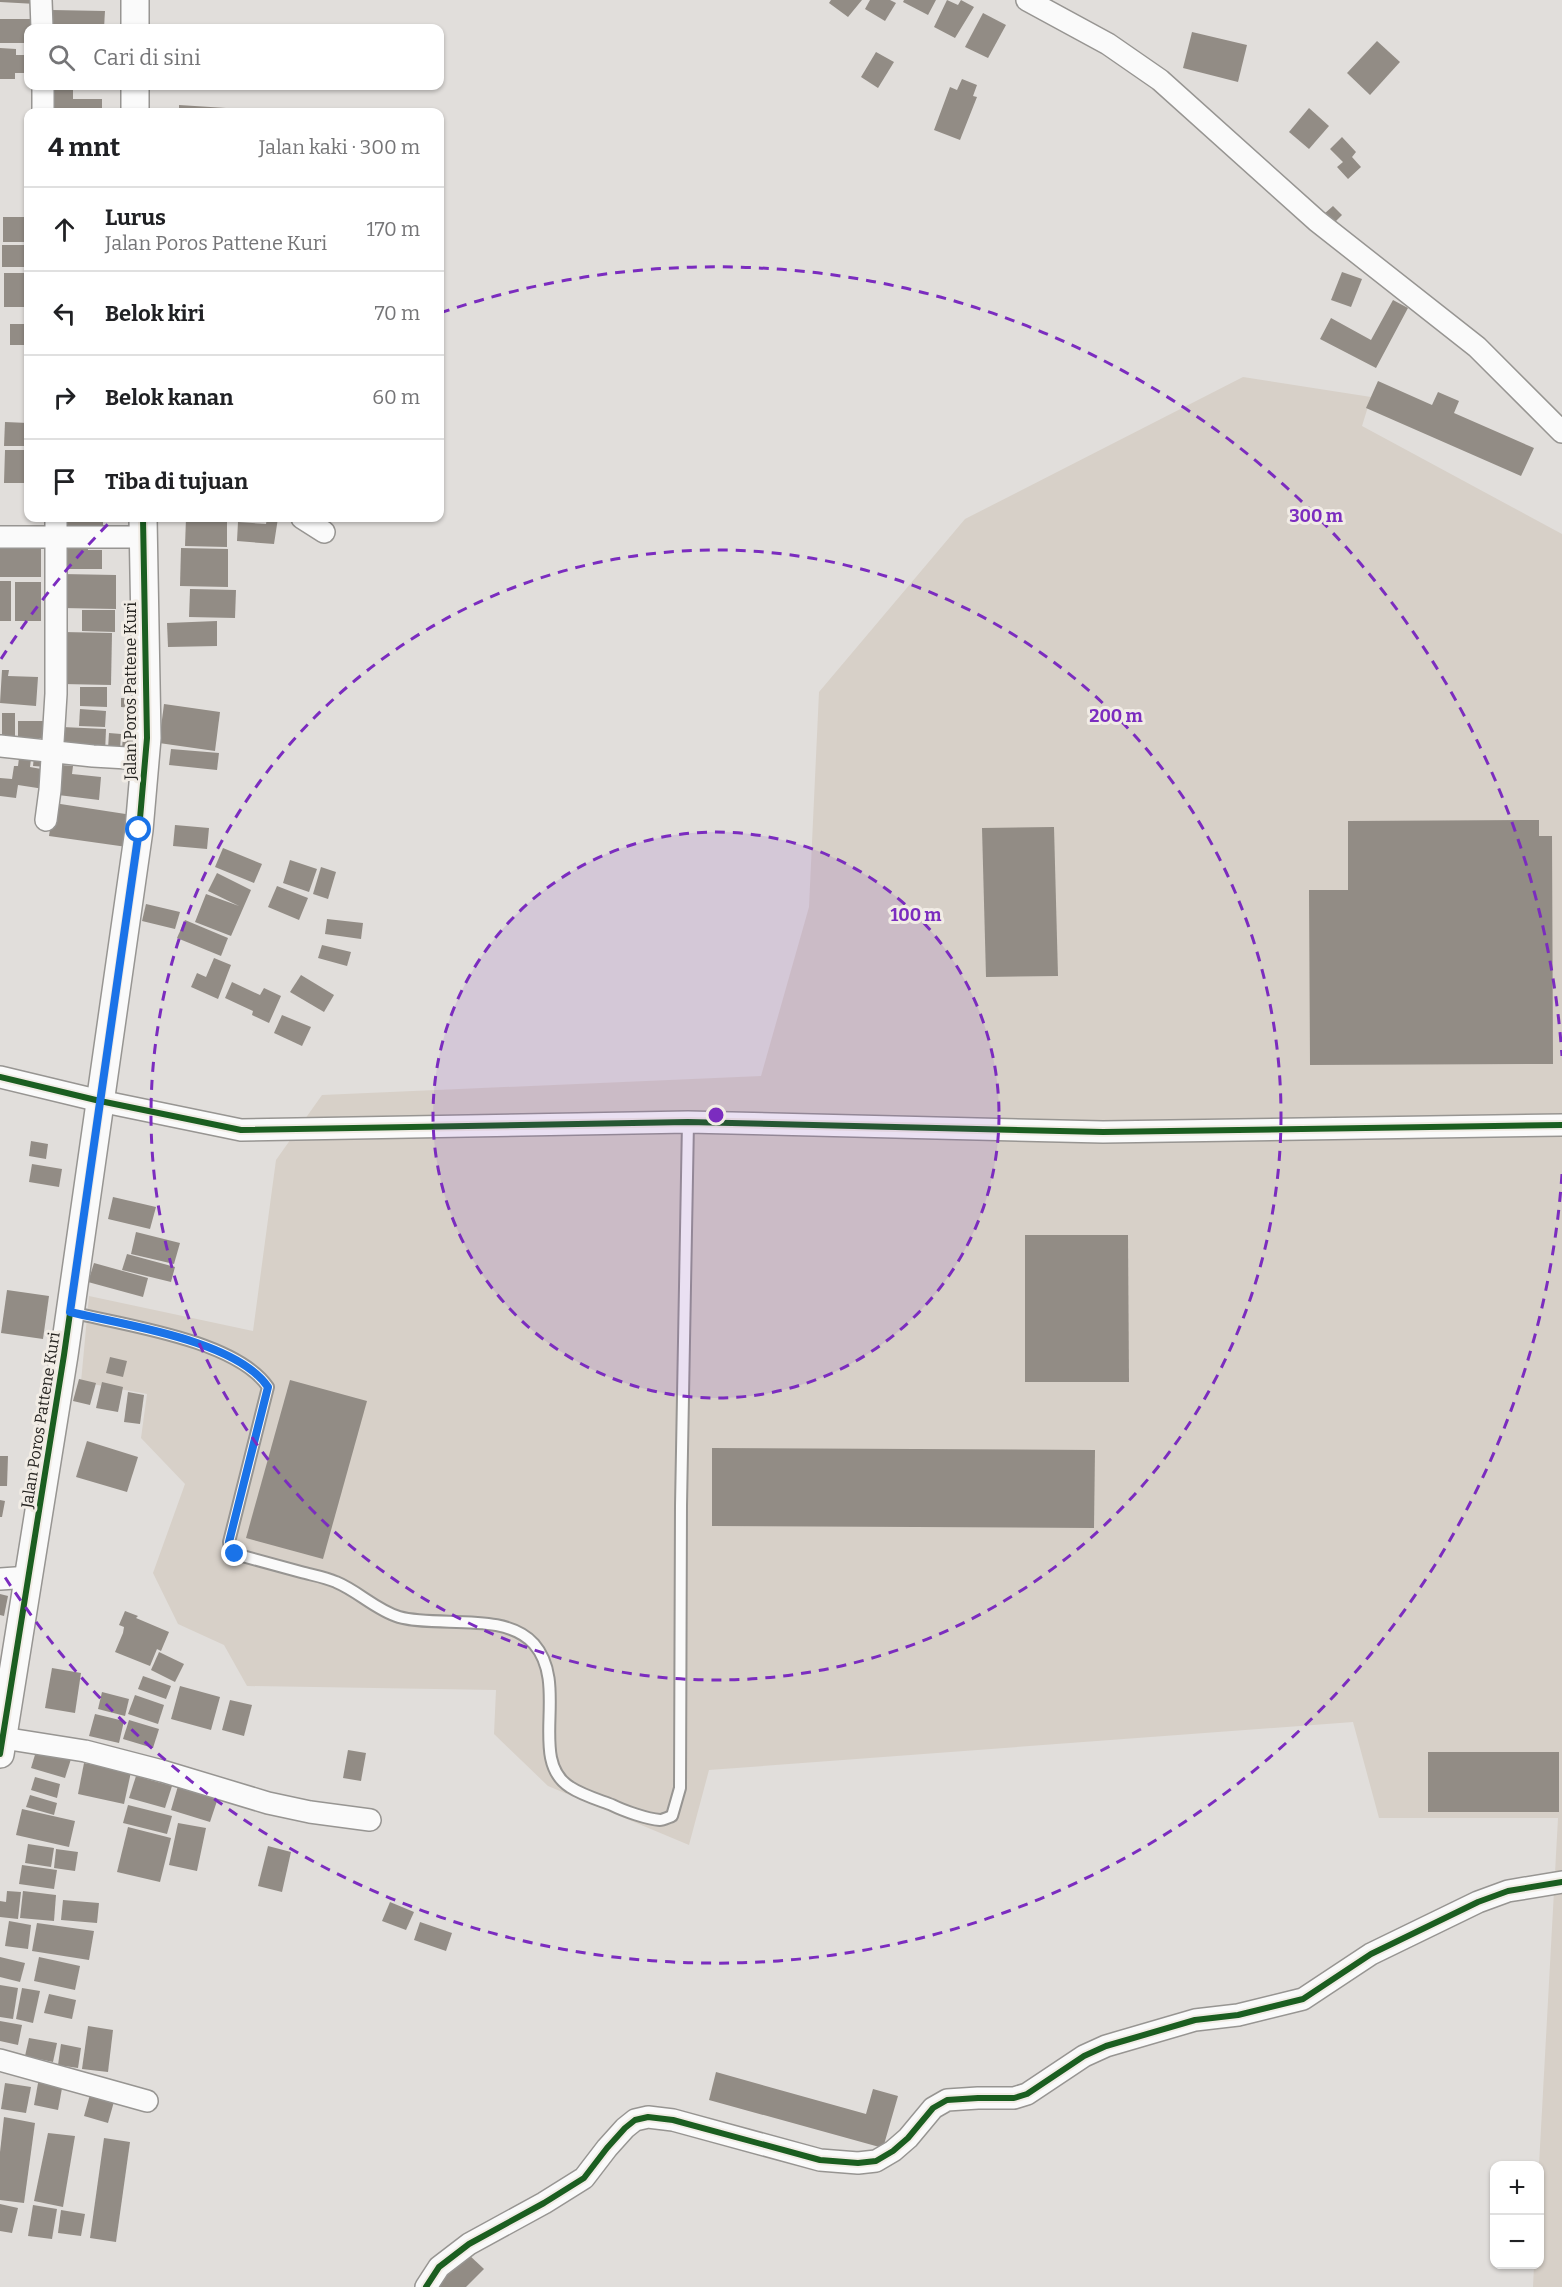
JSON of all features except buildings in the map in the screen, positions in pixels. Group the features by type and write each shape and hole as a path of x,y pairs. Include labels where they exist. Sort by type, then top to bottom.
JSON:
{"street":[{"path":"41,0 42,24"},
{"path":"135,0 135,24"},
{"path":"1027,0 1050,10 1108,44 1160,80 1317,221 1477,347 1562,432"},
{"path":"43,90 43,108"},
{"path":"135,90 135,108"},
{"path":"308,522 324,532"},
{"path":"0,537 56,526 143,527"},
{"path":"46,820 56,694 56,526"},
{"name":"Jalan Poros Pattene Kuri","path":"2,1746 70,1312 139,830 147,738 143,527"},
{"path":"0,746 145,759"},
{"path":"0,1077 100,1101 241,1130 687,1122 1103,1132 1562,1125"},
{"path":"0,1579 30,1576"},
{"path":"2,1746 96,1754 268,1803 310,1812 370,1820"},
{"path":"426,2287 439,2267 469,2244 584,2178 619,2135 635,2120 648,2117 673,2120 820,2160 858,2163 876,2161 893,2151 908,2138 933,2108 947,2100 978,2097 1014,2098 1027,2094 1084,2056 1106,2046 1195,2020 1238,2015 1303,1999 1371,1954 1478,1902 1508,1891 1562,1882"},
{"path":"0,2060 147,2101"}],"lane":[{"path":"70,1312 195,1342 222,1352 259,1376 268,1387 229,1542 230,1550 235,1554 335,1581 399,1617 490,1625 517,1631 534,1643 546,1662 552,1703 549,1732 550,1757 557,1775 570,1787 623,1810 660,1820 672,1816 680,1788 681,1506 687,1122"}],"shaded area":[{"path":"1243,377 1371,397 1362,426 1562,534 1562,2287 1533,2287 1534,2269 1544,2269 1544,2161 1539,2161 1558,1818 1379,1818 1353,1722 709,1770 689,1845 548,1786 494,1734 496,1690 247,1686 224,1645 178,1624 153,1573 185,1484 141,1438 147,1394 81,1382 89,1296 253,1331 276,1160 322,1095 761,1076 809,907 819,692 965,519"}],"cycle path":[{"path":"0,1754 64,1355 139,830 147,738 143,522"},
{"path":"0,1077 100,1101 241,1130 688,1122 1103,1132 1562,1125"},
{"path":"426,2287 439,2267 469,2244 584,2178 607,2148 635,2120 648,2117 673,2120 820,2160 858,2163 876,2161 893,2151 908,2138 933,2108 947,2100 1014,2098 1027,2094 1084,2056 1106,2046 1195,2020 1238,2015 1303,1999 1371,1954 1478,1902 1508,1891 1562,1882"}],"route":[{"path":"139,830 70,1312 195,1342 222,1352 259,1376 268,1387 229,1542 230,1550 235,1554"}]}
